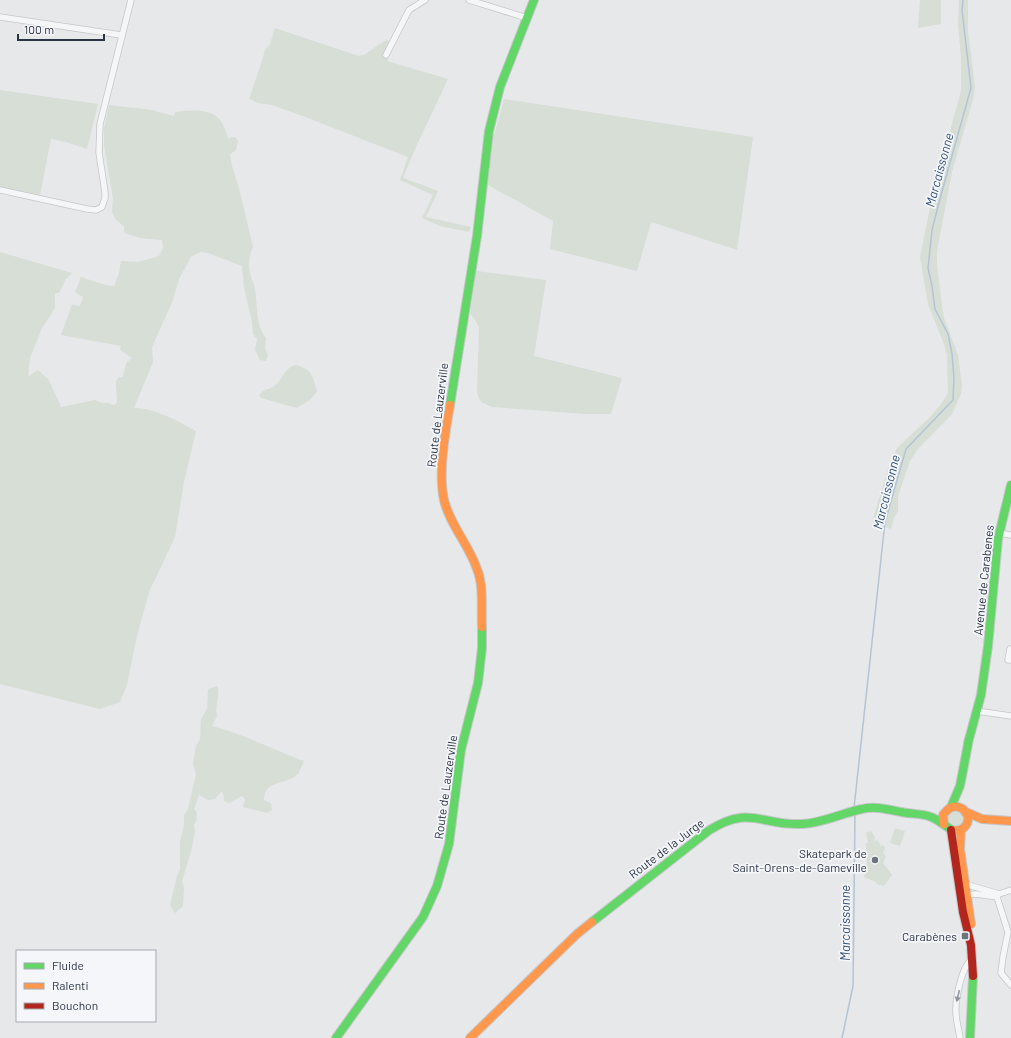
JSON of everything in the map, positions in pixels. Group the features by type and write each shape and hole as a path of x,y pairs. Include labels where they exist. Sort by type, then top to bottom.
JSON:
{"street":[{"path":"0,190 87,209 96,210 102,207 105,192 99,153 99,137 105,101 131,0"},
{"path":"386,55 409,10 426,0"},
{"path":"469,0 527,18"},
{"name":"Route de Lauzerville","path":"336,1038 414,930 430,904 438,886 449,844 461,750 481,672 482,648 480,578 474,559 450,518 444,500 442,482 444,442 480,216 489,131 500,87 534,0"},
{"path":"0,17 122,35"},
{"name":"Avenue de Carabenes","path":"968,743 974,728 984,675 999,533 1011,485"},
{"path":"999,533 1011,535"},
{"path":"1011,649 1008,660 1011,660"},
{"name":"Avenue de Carabenes","path":"965,810 960,799 960,786 980,674 986,654"},
{"path":"977,711 1011,716"},
{"name":"Avenue de Carabenes","path":"948,809 960,786"},
{"path":"982,819 956,831 951,830 944,824 943,820 948,809 958,806 982,819 1011,821"},
{"name":"Route de la Jurge","path":"470,1038 595,918 717,825 732,818 746,817 783,823 803,824 861,809 874,809 930,816 944,824"},
{"name":"Route de la Jurge","path":"930,816 948,809"},
{"path":"965,810 968,821 964,827 960,840 960,849 965,884 963,912 971,945 972,962 973,982 970,1038"},
{"path":"951,830 964,894"},
{"path":"965,884 998,896"},
{"path":"964,894 998,896 1011,890"},
{"path":"998,896 1008,932 1002,957 1001,973 1011,985"},
{"path":"960,1038 956,1005 962,977 969,962 972,962"}],"shaded area":[{"path":"920,0 941,0 941,24 918,28"},
{"path":"959,0 968,0 968,31 975,86 974,96 952,172 937,251 937,264 944,318 958,355 962,386 961,394 952,414 917,450 910,461 898,496 898,511 891,529 872,522 888,469 897,448 931,416 948,393 947,356 944,344 928,304 920,257 933,193 961,91 961,57 958,25"},
{"path":"275,28 359,56 364,55 386,40 395,44 387,61 448,79 403,178 438,191 426,217 471,227 469,232 440,226 422,218 433,195 400,180 408,157 308,118 272,105 258,103 249,99 265,50 270,44"},
{"path":"0,90 98,104 87,149 51,139 40,195 0,187"},
{"path":"504,99 753,137 737,250 651,222 637,271 550,249 553,221 488,185 492,142"},
{"path":"109,105 152,110 174,116 175,112 193,110 211,113 220,120 224,126 228,138 235,137 238,141 236,150 230,154 253,247 250,256 249,269 255,290 258,321 262,333 266,338 265,349 268,355 266,361 260,360 255,350 257,339 253,334 252,322 244,287 242,266 208,253 200,252 191,257 179,279 173,300 152,347 153,362 134,408 150,410 174,419 196,431 184,482 175,537 149,592 136,640 127,685 120,702 100,709 0,684 0,252 72,273 65,280 60,292 55,294 55,308 42,328 30,358 28,377 38,370 49,380 61,407 95,400 113,405 117,403 116,382 119,377 123,377 126,363 132,358 120,350 121,346 61,335 72,305 80,306 83,297 75,292 81,277 105,285 114,286 119,273 121,261 138,262 159,256 163,248 162,240 140,238 124,233 124,226 116,220 112,212 113,198 104,145 104,129"},
{"path":"476,271 546,280 534,356 622,378 611,414 585,414 492,407 481,402 477,394 479,327 470,314"},
{"path":"295,365 305,368 312,377 317,391 311,399 297,408 261,398 259,395 276,385 287,370"},
{"path":"217,686 217,716 212,726 236,733 304,761 297,775 267,789 264,800 271,803 272,810 267,813 243,807 245,799 242,796 229,803 224,801 222,791 215,799 208,800 199,795 194,809 197,813 194,825 195,832 191,852 182,881 184,888 183,906 175,913 170,905 180,869 180,842 184,825 184,815 188,809 196,774 193,764 196,746 200,739 201,719 207,709 208,689"},
{"path":"955,811 961,813 963,819 961,825 955,827 949,825 947,819 949,813"},
{"path":"895,828 905,831 900,846 890,843"},
{"name":"Skatepark de Saint-Orens-de-Gameville","path":"871,831 875,837 874,841 877,840 881,846 883,845 885,848 883,853 886,856 883,863 892,875 884,886 864,877 867,869 866,843 868,843 866,833"}],"waterway":[{"name":"Marcaissonne","path":"854,808 885,522 906,449 953,400 954,378 952,354 948,334 935,309 928,268 932,230 971,88 962,10 963,0"},
{"name":"Marcaissonne","path":"842,1038 853,986 855,814"}],"traffic: fast":[{"path":"450,405 477,236 489,131 500,87 534,0"},
{"path":"968,743 981,695 988,646 998,539 1011,485"},
{"path":"336,1038 423,917 437,886 449,844 461,750 478,683 482,648 482,627"},
{"path":"951,807 960,786 969,739"},
{"path":"592,922 708,831 722,823 735,819 745,817 788,824 802,824 817,822 855,811 873,808 928,816 952,830"},
{"path":"970,1038 973,976"}],"traffic: slow":[{"path":"450,405 443,453 442,489 447,509 474,560 479,576 481,583 482,627"},
{"path":"944,824 943,815 947,810 952,807 960,807 963,809 968,816 966,825 962,829 952,830"},
{"path":"966,812 982,819 1011,821"},
{"path":"961,830 960,849 971,924"},
{"path":"470,1038 577,934 592,922"}],"traffic: jam":[{"path":"951,830 963,912 971,945 973,976"}],"place":[{"name":"Skatepark de Saint-Orens-de-Gameville","path":"875,860"},
{"name":"Carabènes","path":"965,936"}]}
